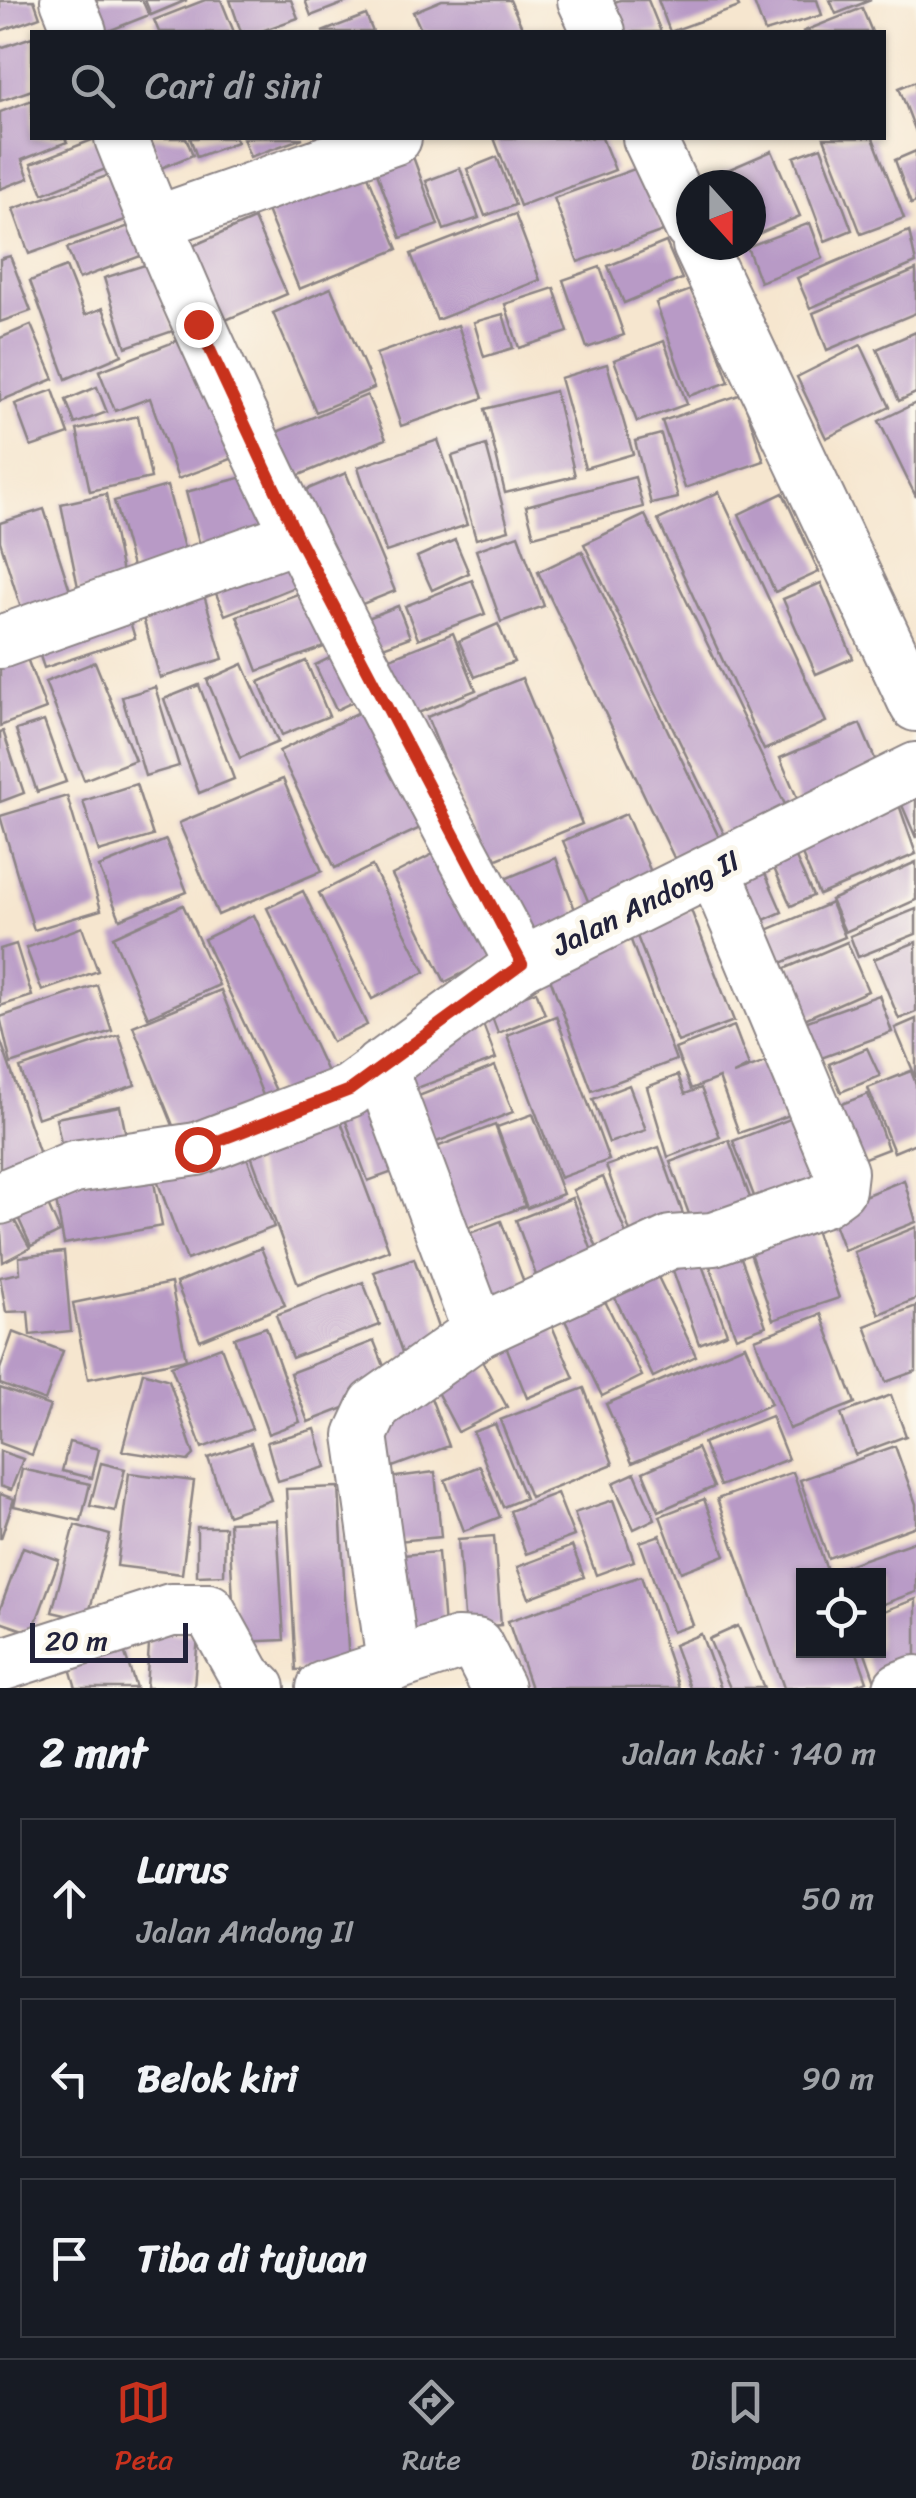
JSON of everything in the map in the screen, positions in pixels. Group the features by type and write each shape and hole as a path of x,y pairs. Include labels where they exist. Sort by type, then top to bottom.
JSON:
{"street":[{"path":"67,0 79,30"},
{"path":"584,0 599,30"},
{"path":"122,140 154,222 297,536 522,964"},
{"path":"154,222 389,140"},
{"path":"650,140 676,195"},
{"path":"706,260 916,704"},
{"path":"0,642 297,536"},
{"name":"Jalan Andong II","path":"0,1198 74,1167 197,1149 350,1090 522,964 916,770"},
{"path":"393,1663 361,1435 375,1405 479,1331 671,1242 713,1240 824,1200 840,1189 842,1172 714,870"},
{"path":"380,1067 479,1331"},
{"path":"0,1665 171,1610 209,1610 246,1678 259,1688"},
{"path":"323,1688 457,1644 476,1645 498,1688"},
{"path":"900,1688 916,1682"}],"building":[{"path":"34,0 40,17 0,31 0,1"},
{"path":"76,0 142,0 149,15 111,30 88,30"},
{"path":"145,0 187,0 151,15"},
{"path":"205,0 221,0 233,30 158,30 154,20"},
{"path":"230,0 291,0 298,18 265,30 240,30"},
{"path":"305,0 352,0 311,16"},
{"path":"442,0 510,0 523,30 421,30 413,12"},
{"path":"620,0 648,0 660,30 607,30 599,8"},
{"path":"658,0 736,0 739,7 676,30 669,30"},
{"path":"753,0 817,0 822,15 764,30"},
{"path":"830,0 871,0 836,14"},
{"path":"862,8 871,30 807,30"},
{"path":"366,15 372,30 327,30"},
{"path":"30,38 30,91 0,101 0,48"},
{"path":"916,81 916,132 899,88"},
{"path":"30,101 30,140 67,142 22,160 29,178 0,189 0,112"},
{"path":"92,140 99,140 123,162 43,194 31,164"},
{"path":"151,140 187,140 193,155 161,168"},
{"path":"191,140 237,142 197,157"},
{"path":"244,140 297,140 250,157"},
{"path":"495,140 603,140 615,170 520,206"},
{"path":"825,140 874,140 904,218 861,234"},
{"path":"821,147 852,230 825,241 794,157"},
{"path":"772,151 800,216 766,231 766,170 728,170"},
{"path":"916,151 916,202 911,204 895,160"},
{"path":"412,154 438,225 401,238 375,167"},
{"path":"497,157 515,205 485,216 467,169"},
{"path":"640,167 663,231 578,262 554,198"},
{"path":"129,168 145,213 29,254 13,209"},
{"path":"365,168 398,249 299,289 266,208"},
{"path":"460,168 479,218 444,230 426,181"},
{"path":"515,214 540,280 437,320 411,254"},
{"path":"254,219 287,294 221,322 188,248"},
{"path":"143,221 154,251 79,279 67,248"},
{"path":"810,223 823,258 760,282 752,260 766,260 766,240"},
{"path":"909,231 916,263 810,308 797,278"},
{"path":"666,242 682,279 624,303 608,266"},
{"path":"10,256 31,311 0,322 0,259"},
{"path":"151,263 173,331 126,347 104,278"},
{"path":"66,267 85,315 103,308 122,355 66,379 30,281"},
{"path":"600,267 624,335 587,348 563,280"},
{"path":"916,270 916,313 827,350 813,313"},
{"path":"331,288 374,388 316,412 273,313"},
{"path":"554,288 568,332 519,348 505,304"},
{"path":"696,288 729,382 689,396 656,303"},
{"path":"503,314 513,348 484,357 474,322"},
{"path":"31,325 54,379 0,401 0,338"},
{"path":"458,325 483,398 401,426 376,354"},
{"path":"916,332 916,393 899,401 877,349"},
{"path":"184,338 239,456 178,479 150,398 115,411 99,371"},
{"path":"664,341 687,404 637,422 614,360"},
{"path":"861,345 890,407 826,438 797,377"},
{"path":"607,364 633,454 585,468 560,378"},
{"path":"97,387 107,412 75,424 66,400"},
{"path":"53,390 69,434 31,447 15,404"},
{"path":"555,391 575,476 505,493 485,409"},
{"path":"742,394 764,461 685,488 662,421"},
{"path":"367,395 386,439 290,479 272,434"},
{"path":"916,403 916,497 879,421"},
{"path":"138,416 151,478 90,491 77,430"},
{"path":"661,434 678,498 651,504 635,441"},
{"path":"438,440 467,525 386,552 358,467"},
{"path":"486,445 509,530 476,539 452,456"},
{"path":"346,473 395,591 350,609 301,492"},
{"path":"255,474 270,532 201,549 186,492"},
{"path":"635,477 643,507 534,536 526,506"},
{"path":"167,486 187,559 134,574 114,501"},
{"path":"719,492 826,722 764,750 658,520"},
{"path":"783,493 819,572 775,592 739,514"},
{"path":"106,494 124,583 79,592 61,504"},
{"path":"44,509 75,606 25,621 0,541 0,523"},
{"path":"645,515 792,819 731,848 584,544"},
{"path":"518,535 544,606 501,622 476,550"},
{"path":"455,540 469,573 432,590 417,557"},
{"path":"292,543 307,582 225,615 209,577"},
{"path":"582,551 723,846 678,866 538,572"},
{"path":"472,580 485,614 418,639 405,606"},
{"path":"200,582 223,659 160,678 138,600"},
{"path":"821,583 853,658 816,674 783,599"},
{"path":"314,588 335,643 258,671 237,616"},
{"path":"125,605 135,638 44,668 33,635"},
{"path":"398,606 410,637 375,650 363,620"},
{"path":"498,624 514,662 475,677 459,641"},
{"path":"453,633 476,690 398,721 375,664"},
{"path":"22,645 46,709 0,726 0,653"},
{"path":"344,651 366,696 336,710 315,665"},
{"path":"306,661 329,716 282,735 259,682"},
{"path":"95,662 135,760 84,780 45,682"},
{"path":"243,664 278,742 240,758 207,680"},
{"path":"522,678 582,824 487,863 427,717"},
{"path":"199,685 234,779 199,793 164,699"},
{"path":"155,687 179,766 145,776 122,697"},
{"path":"374,705 431,823 335,868 279,751"},
{"path":"44,721 66,782 37,792 16,730"},
{"path":"860,724 881,773 801,807 780,758"},
{"path":"3,731 24,793 0,802 0,732"},
{"path":"283,779 322,871 218,915 179,823"},
{"path":"916,783 916,838 896,791"},
{"path":"136,784 153,836 99,852 83,801"},
{"path":"67,796 101,910 34,930 0,816"},
{"path":"896,796 916,854 819,895 795,838"},
{"path":"626,814 657,886 593,913 563,841"},
{"path":"166,840 187,892 120,919 99,867"},
{"path":"790,845 813,896 791,906 768,855"},
{"path":"449,846 502,953 445,982 392,875"},
{"path":"758,857 782,912 748,927 724,872"},
{"path":"556,858 578,918 518,941 495,883"},
{"path":"916,862 916,900 845,932 831,900"},
{"path":"372,866 425,972 372,999 319,893"},
{"path":"303,891 367,1025 332,1042 267,908"},
{"path":"831,903 845,937 762,971 748,938"},
{"path":"183,905 219,985 148,1017 113,937"},
{"path":"916,909 916,934 858,957 850,936"},
{"path":"691,910 734,1021 678,1042 635,931"},
{"path":"254,915 329,1076 280,1099 204,939"},
{"path":"82,927 98,971 42,991 26,948"},
{"path":"626,927 676,1060 592,1091 543,959"},
{"path":"847,942 868,991 786,1027 765,977"},
{"path":"916,942 916,1012 899,1019 874,959"},
{"path":"16,944 32,996 0,1006 0,949"},
{"path":"97,985 112,1031 11,1064 0,1017"},
{"path":"221,990 268,1108 180,1143 133,1026"},
{"path":"536,991 545,1014 498,1033 489,1009"},
{"path":"879,995 892,1032 805,1064 791,1027"},
{"path":"556,1016 609,1160 560,1178 507,1035"},
{"path":"916,1019 916,1078 895,1028"},
{"path":"483,1024 496,1059 409,1091 397,1056"},
{"path":"734,1026 749,1066 733,1074 774,1059 793,1114 739,1133 719,1078 691,1089 675,1049"},
{"path":"119,1035 135,1085 37,1118 20,1068"},
{"path":"0,1039 44,1166 0,1181"},
{"path":"867,1048 880,1076 841,1092 829,1064"},
{"path":"495,1066 513,1112 434,1143 416,1097"},
{"path":"911,1071 916,1084 916,1143 894,1152 868,1088"},
{"path":"678,1075 685,1094 701,1088 720,1137 668,1157 647,1087"},
{"path":"629,1085 646,1130 609,1143 593,1099"},
{"path":"868,1094 888,1149 844,1166 823,1111"},
{"path":"385,1095 412,1165 368,1181 342,1111"},
{"path":"120,1106 129,1150 65,1163 56,1118"},
{"path":"808,1112 835,1183 760,1212 733,1141"},
{"path":"338,1114 389,1250 298,1284 248,1147"},
{"path":"533,1114 563,1194 527,1208 497,1127"},
{"path":"495,1125 525,1206 448,1235 418,1154"},
{"path":"729,1140 756,1214 697,1236 670,1162"},
{"path":"241,1142 274,1227 187,1260 155,1175"},
{"path":"659,1147 688,1228 636,1248 606,1166"},
{"path":"151,1166 162,1226 64,1244 53,1184"},
{"path":"603,1177 631,1246 601,1258 573,1190"},
{"path":"904,1180 916,1222 844,1250 829,1210"},
{"path":"41,1189 60,1232 31,1246 11,1202"},
{"path":"572,1198 598,1267 541,1289 516,1220"},
{"path":"9,1211 30,1248 3,1262 0,1216"},
{"path":"501,1221 531,1301 483,1319 452,1240"},
{"path":"812,1221 839,1298 773,1320 747,1244"},
{"path":"916,1227 916,1299 879,1314 854,1252"},
{"path":"737,1247 766,1326 736,1337 707,1258"},
{"path":"261,1248 285,1305 200,1340 176,1283"},
{"path":"64,1252 71,1331 30,1335 28,1311 6,1312 0,1277 20,1273 19,1257"},
{"path":"698,1254 727,1333 699,1344 671,1265"},
{"path":"648,1256 696,1356 653,1377 605,1277"},
{"path":"414,1258 445,1348 405,1361 374,1272"},
{"path":"363,1282 380,1325 292,1358 276,1315"},
{"path":"171,1283 186,1359 88,1379 73,1303"},
{"path":"597,1285 642,1376 602,1396 557,1304"},
{"path":"916,1306 916,1371 886,1382 865,1326"},
{"path":"544,1307 574,1378 527,1398 498,1326"},
{"path":"821,1314 855,1403 789,1429 755,1339"},
{"path":"266,1327 300,1422 268,1434 234,1338"},
{"path":"13,1332 63,1351 45,1401 0,1384 0,1369"},
{"path":"374,1341 393,1389 308,1422 290,1373"},
{"path":"745,1345 771,1404 632,1463 606,1404"},
{"path":"221,1347 252,1429 202,1448 171,1366"},
{"path":"475,1348 507,1407 458,1432 427,1373"},
{"path":"143,1372 169,1380 194,1455 188,1461 122,1451"},
{"path":"0,1388 50,1406 32,1455 0,1443"},
{"path":"584,1388 613,1464 530,1497 500,1420"},
{"path":"891,1395 906,1436 855,1455 841,1414"},
{"path":"431,1398 449,1446 390,1468 371,1420"},
{"path":"771,1416 788,1459 720,1486 703,1443"},
{"path":"495,1424 525,1498 503,1507 473,1432"},
{"path":"315,1429 326,1467 278,1481 267,1442"},
{"path":"69,1442 99,1449 92,1478 62,1471"},
{"path":"251,1443 271,1500 228,1515 208,1458"},
{"path":"895,1446 916,1504 916,1526 828,1558 800,1480"},
{"path":"697,1448 714,1487 659,1511 643,1472"},
{"path":"0,1451 23,1459 11,1490 0,1486"},
{"path":"101,1463 125,1469 115,1511 90,1506"},
{"path":"480,1466 500,1517 464,1531 445,1480"},
{"path":"22,1469 90,1484 81,1521 14,1506"},
{"path":"435,1472 441,1537 386,1542 380,1479"},
{"path":"793,1472 826,1568 796,1568 796,1658 859,1658 867,1681 847,1688 784,1688 717,1499"},
{"path":"129,1473 194,1481 182,1574 117,1566"},
{"path":"635,1473 655,1519 634,1529 613,1483"},
{"path":"339,1487 349,1667 296,1670 286,1489"},
{"path":"557,1493 574,1536 526,1554 510,1511"},
{"path":"0,1494 14,1499 1,1538 0,1538"},
{"path":"704,1499 725,1555 681,1572 660,1516"},
{"path":"613,1500 634,1561 596,1575 574,1513"},
{"path":"277,1520 284,1640 235,1642 229,1522"},
{"path":"75,1525 110,1535 87,1620 52,1612"},
{"path":"197,1527 225,1527 224,1575 197,1576"},
{"path":"660,1535 693,1625 672,1632 640,1542"},
{"path":"494,1536 501,1625 465,1628 458,1539"},
{"path":"916,1541 916,1592 886,1603 886,1568 839,1568"},
{"path":"572,1546 584,1577 529,1598 517,1567"},
{"path":"23,1547 59,1560 32,1633 0,1622 0,1609"},
{"path":"438,1552 445,1640 398,1644 391,1556"},
{"path":"641,1576 679,1688 531,1688 508,1621"},
{"path":"916,1599 916,1667 875,1681 867,1658 886,1658 886,1610"},
{"path":"738,1626 764,1688 730,1688 709,1639"},
{"path":"150,1631 198,1635 194,1688 146,1688"},
{"path":"701,1634 721,1688 690,1688 674,1645"},
{"path":"121,1641 136,1688 76,1688 67,1658"}],"route":[{"path":"197,1149 350,1090 522,964 297,536 198,324"}]}
